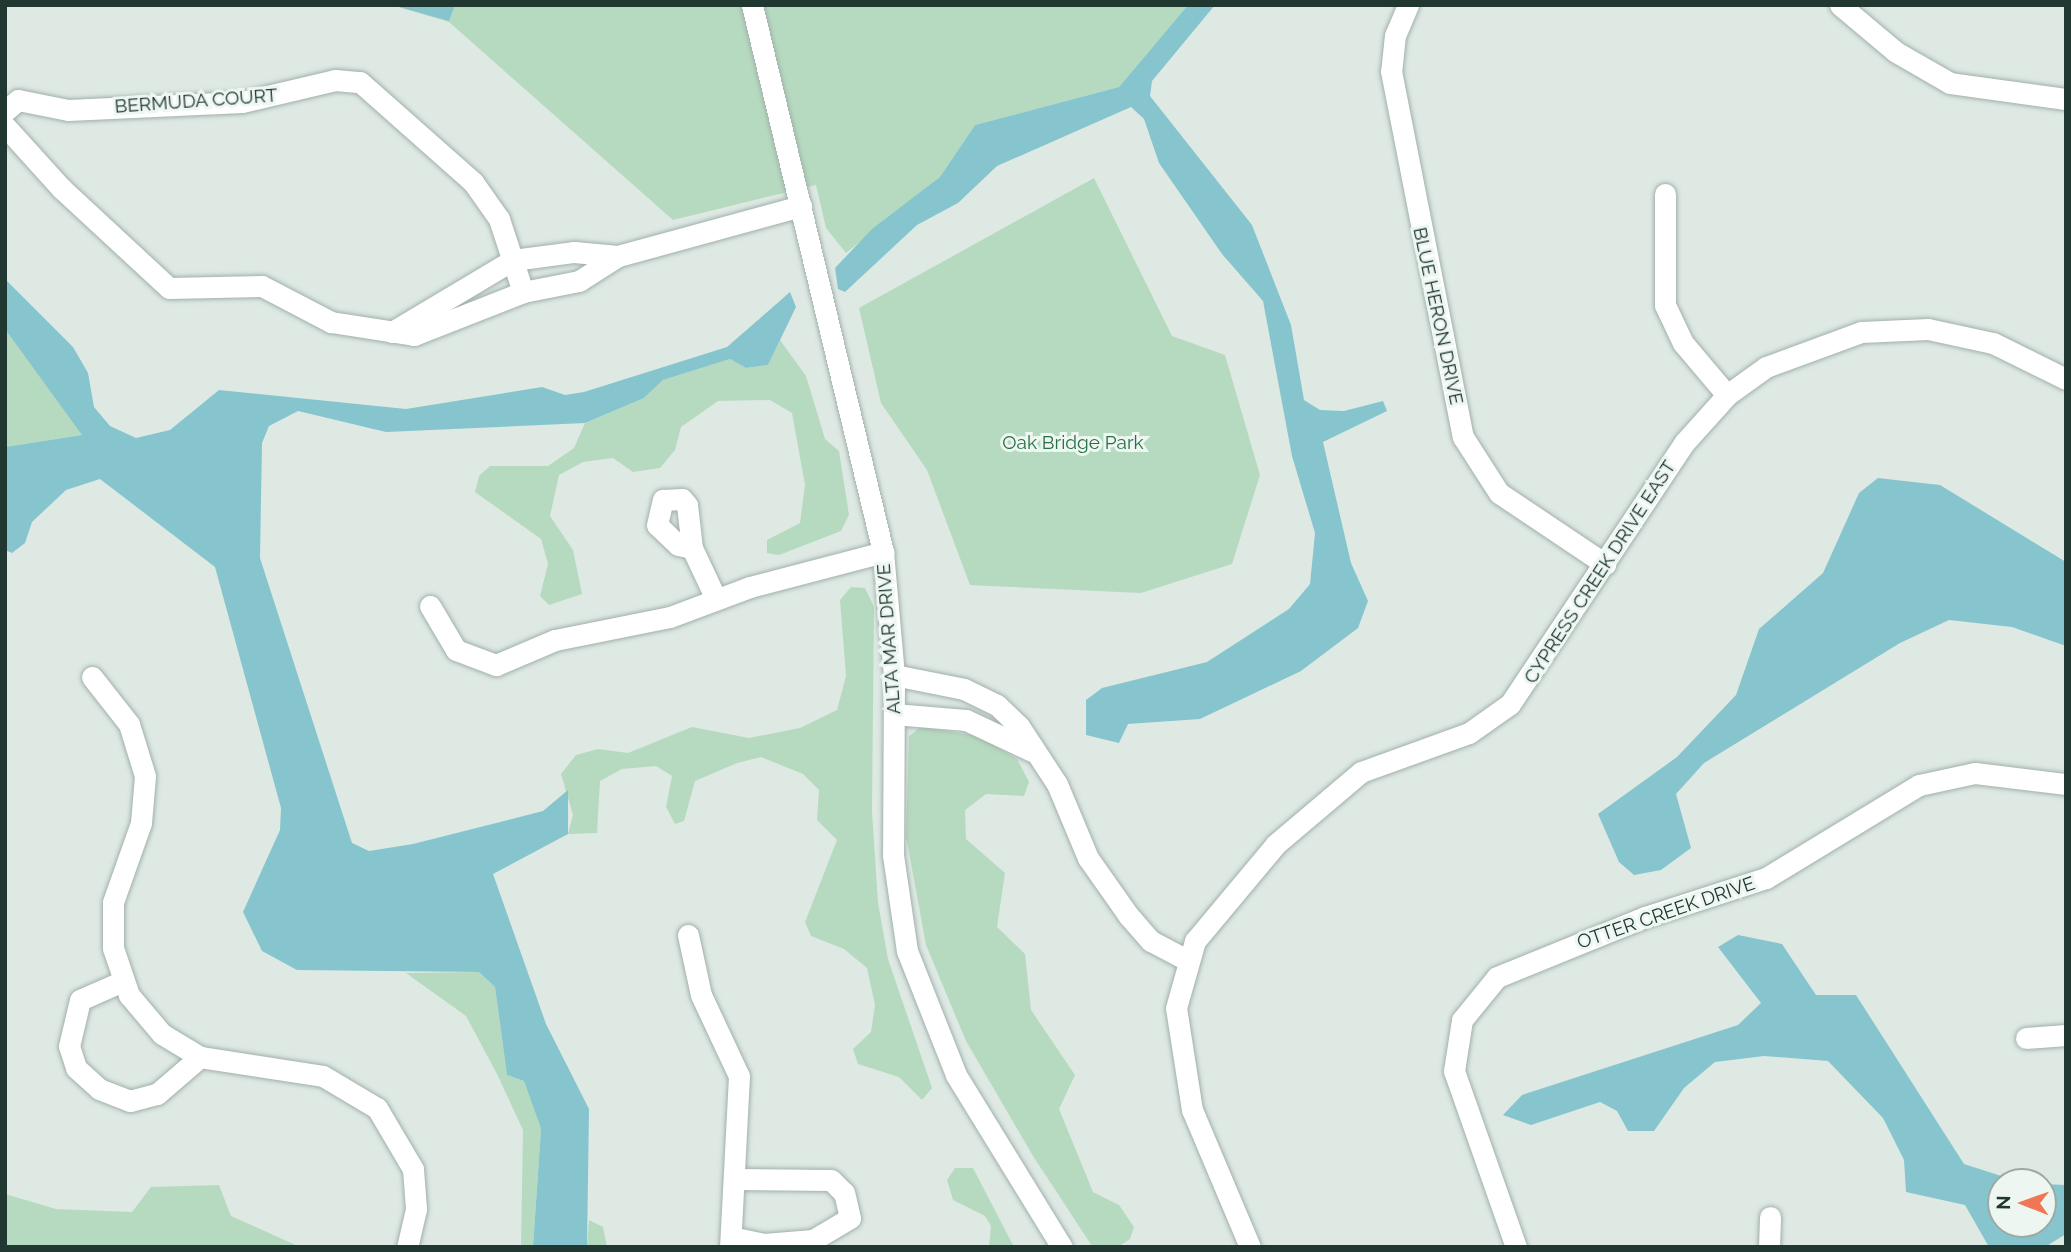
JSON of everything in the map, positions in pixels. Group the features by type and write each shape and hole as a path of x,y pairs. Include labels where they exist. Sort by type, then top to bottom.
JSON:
{"street":[{"name":"ALTA MAR DRIVE","path":"752,5 883,552 894,675 893,855 920,998 956,1075 1062,1247"},
{"name":"BLUE HERON DRIVE","path":"1408,5 1395,35 1391,71 1463,437 1499,493 1605,564"},
{"path":"1840,5 1896,52 1950,83 2066,99"},
{"name":"BERMUDA COURT","path":"5,111 18,100 68,110 242,102 335,80 360,82 473,182 499,219 523,292"},
{"path":"5,126 61,188 169,288 262,286 304,313 392,332 429,333 523,292 579,281 618,256 801,206"},
{"path":"1665,194 1665,305 1683,343 1727,395"},
{"path":"392,332 513,260 574,252 618,256"},
{"name":"CYPRESS CREEK DRIVE EAST","path":"1185,959 1276,844 1335,789 1390,760 1469,733 1510,704 1684,443 1727,395 1796,352 1894,329 1993,343 2066,379"},
{"path":"692,548 716,598"},
{"path":"430,606 456,650 496,665 555,640 670,617 716,598 883,552"},
{"path":"894,675 964,689 997,705 1031,740 1032,751"},
{"path":"92,677 129,724 145,776 141,823 113,902 113,948 123,981 162,1034 200,1057 305,1072 368,1100 393,1126 413,1169 416,1209 407,1247"},
{"path":"894,714 966,720 1032,751 1057,784 1088,858 1128,915 1151,941 1185,959 1176,1008 1183,1079 1250,1247"},
{"name":"OTTER CREEK DRIVE","path":"1516,1247 1454,1071 1462,1020 1497,978 1645,916 1766,878 1919,785 1975,773 2066,784"},
{"path":"688,935 701,995 736,1063 735,1179 731,1242 764,1244 813,1240 850,1218 844,1193 831,1180 735,1179"},
{"path":"123,981 80,1000 69,1046 76,1068 100,1089 130,1101 157,1094 200,1057"},
{"path":"2026,1038 2066,1035"},
{"path":"1769,1247 1770,1217"}],"green space":[{"path":"392,5 1188,5 1119,87 975,125 940,177 846,253 826,228 816,185 673,220 449,22"},
{"name":"Oak Bridge Park","path":"1094,178 1172,336 1225,355 1260,475 1232,564 1141,593 970,585 927,470 881,403 859,308"},
{"path":"5,329 58,394 82,435 5,447"},
{"path":"780,340 806,376 825,439 839,451 849,515 841,531 779,555 767,553 767,540 800,523 805,485 792,413 770,400 718,401 681,427 675,450 660,468 633,472 613,458 583,462 559,475 550,516 573,550 582,594 549,605 540,596 548,564 541,539 475,492 479,476 490,466 548,466 574,448 585,423 644,398 663,380 730,359 746,368 768,365"},
{"path":"851,587 865,588 874,607 872,811 878,903 888,959 932,1088 922,1100 899,1077 858,1064 853,1049 871,1032 875,1005 867,968 844,949 811,936 805,922 837,840 817,820 819,790 803,774 761,757 737,763 695,781 684,821 675,824 666,807 672,776 656,766 622,769 600,781 597,833 568,834 573,815 561,774 576,755 598,749 628,753 692,727 749,738 800,728 837,710 846,676 840,600"},
{"path":"921,727 978,736 1017,759 1029,782 1024,796 986,794 965,810 966,839 1005,873 997,927 1025,954 1031,1010 1075,1075 1059,1109 1093,1192 1119,1205 1134,1227 1130,1239 1118,1247 1092,1246 1033,1156 966,1041 926,945 906,836 909,736"},
{"path":"479,972 495,987 507,1075 524,1081 541,1129 533,1247 521,1247 523,1130 466,1016 406,973"},
{"path":"955,1168 973,1168 1014,1247 989,1247 991,1226 985,1216 953,1200 947,1180"},
{"path":"219,1185 231,1216 300,1247 5,1247 5,1194 56,1209 132,1212 151,1187"},
{"path":"589,1220 603,1227 607,1247 587,1247"}],"water":[{"path":"392,5 455,5 449,21"},
{"path":"1188,5 1215,5 1152,81 1150,96 1252,225 1291,325 1304,400 1320,410 1344,411 1383,401 1387,411 1323,442 1351,563 1368,601 1358,628 1301,671 1200,719 1128,724 1119,743 1086,735 1086,700 1102,688 1207,662 1289,609 1310,584 1315,533 1292,456 1263,301 1222,254 1159,163 1144,119 1131,107 997,166 958,203 917,225 845,292 838,289 835,268 872,229 940,177 975,125 1119,87"},
{"path":"5,279 73,347 88,373 94,407 110,426 136,438 170,430 219,390 406,409 542,387 565,395 584,392 727,347 790,292 796,307 768,365 746,368 730,359 663,380 644,398 585,423 386,432 298,411 269,426 262,443 260,558 352,843 369,851 413,844 543,811 568,790 568,834 493,874 546,1024 589,1109 587,1247 533,1247 541,1129 524,1081 507,1075 495,987 479,972 297,970 262,951 243,912 280,830 281,808 215,567 100,479 66,490 32,522 25,543 12,553 5,550 5,447 82,435 5,329"},
{"path":"1878,478 1940,485 2066,562 2066,646 2012,627 1949,620 1900,643 1704,763 1676,794 1691,848 1661,870 1634,875 1619,862 1598,814 1677,757 1736,695 1759,629 1823,573 1859,493"},
{"path":"1738,935 1782,944 1816,995 1856,995 1964,1164 1987,1171 1987,1238 2057,1238 2057,1185 2066,1185 2066,1234 2045,1247 1989,1247 1965,1205 1906,1192 1904,1160 1883,1118 1828,1061 1764,1056 1715,1062 1684,1088 1654,1131 1628,1131 1617,1111 1600,1102 1531,1125 1503,1115 1522,1095 1738,1025 1761,1003 1718,947"}]}
